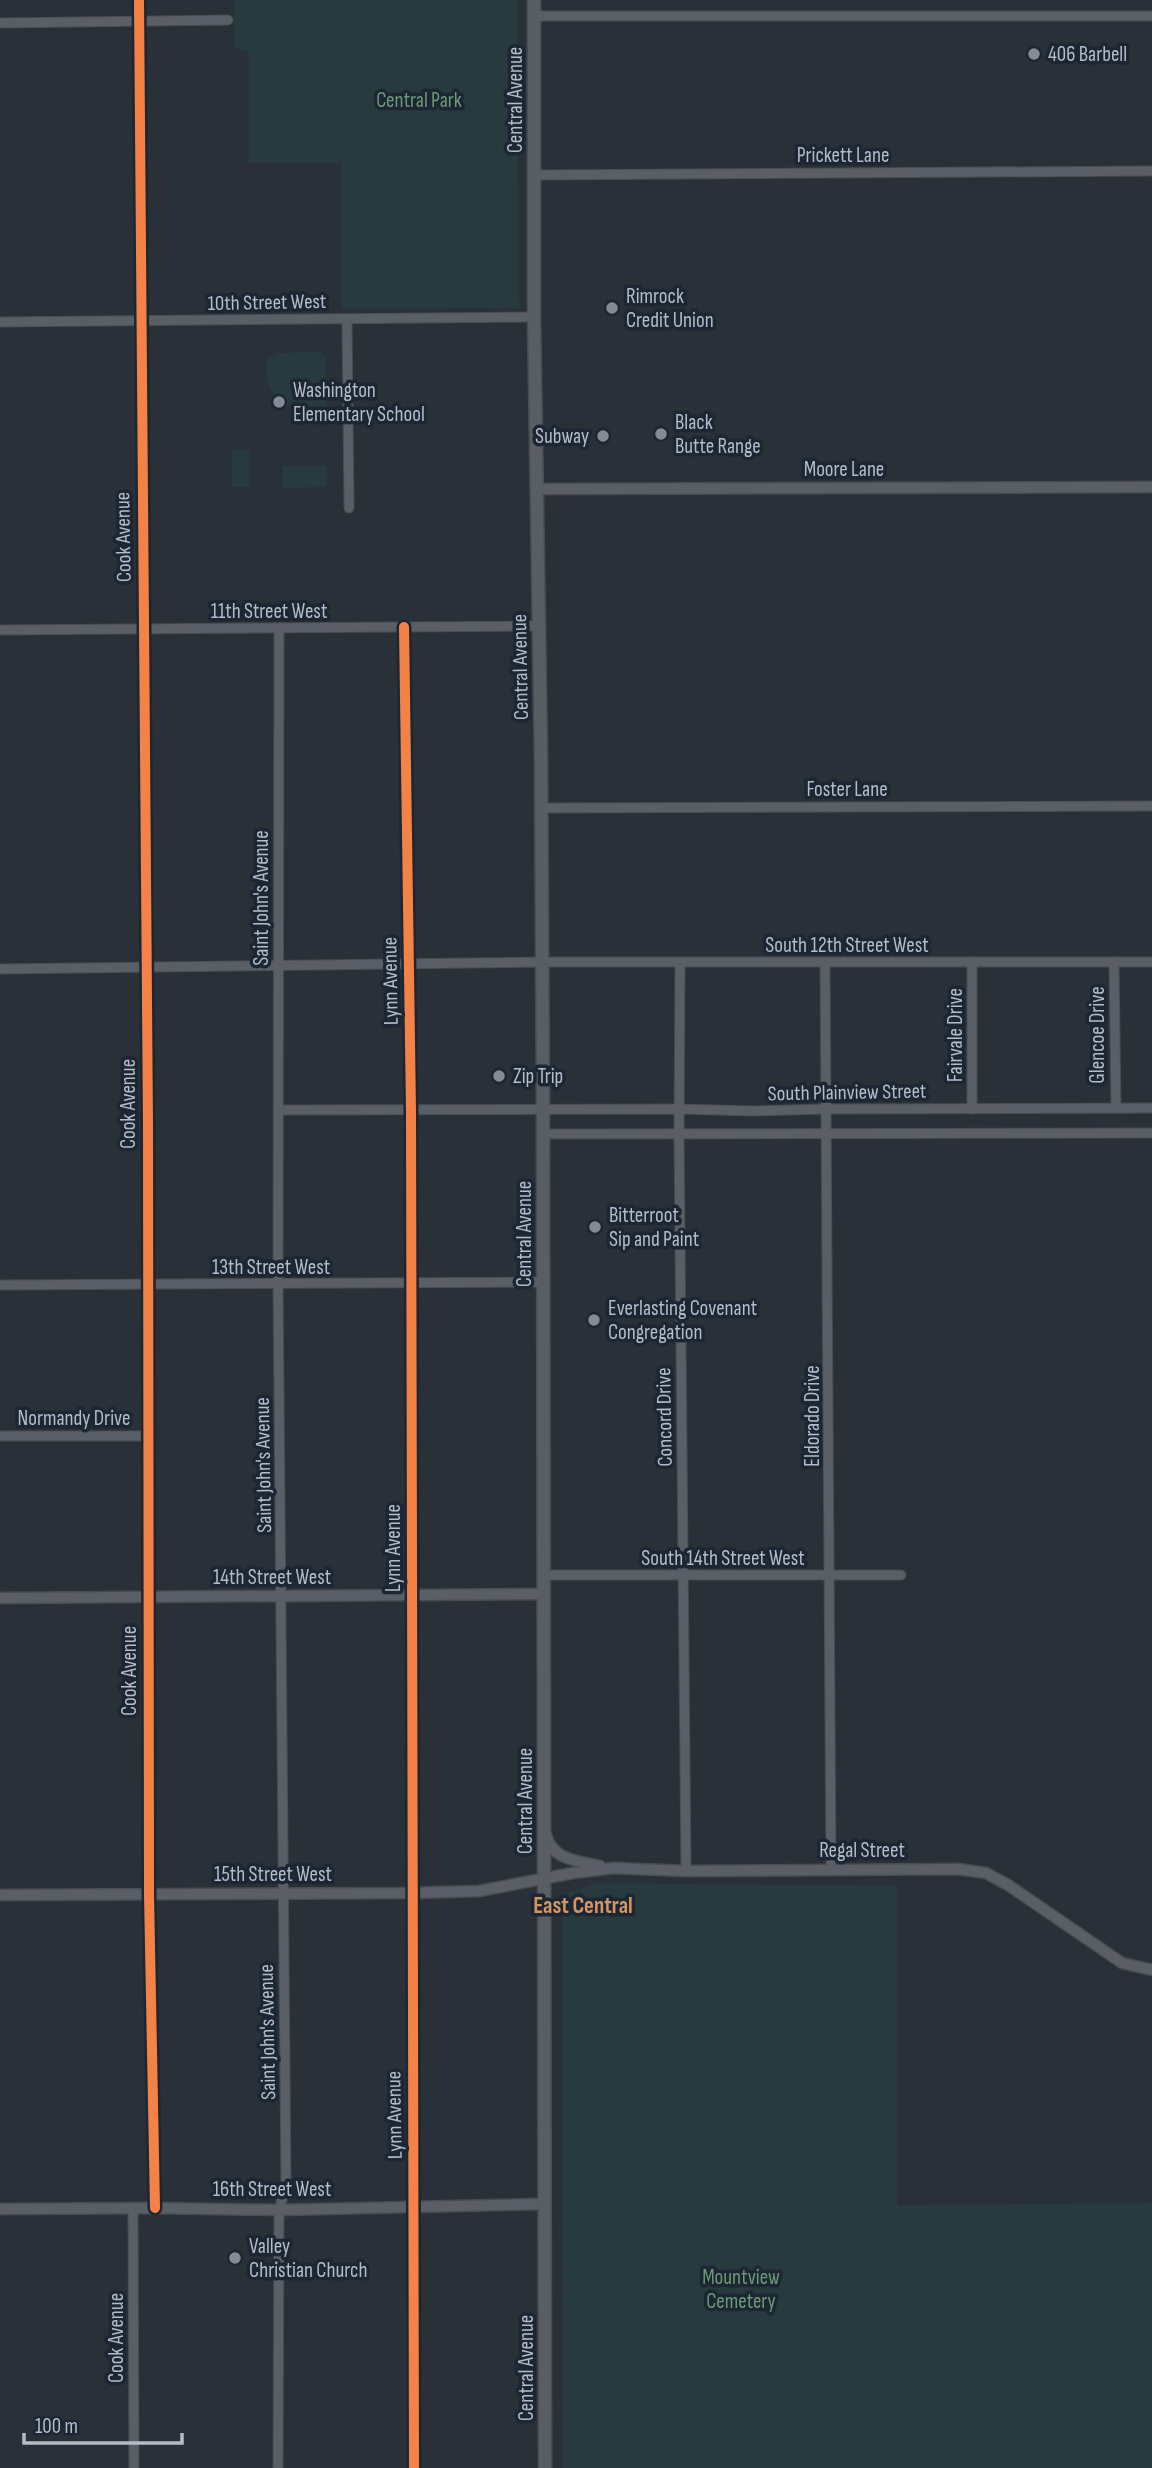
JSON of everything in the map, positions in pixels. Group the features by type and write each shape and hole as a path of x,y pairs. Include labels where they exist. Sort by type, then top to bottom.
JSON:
{"main road":[{"name":"Central Avenue","path":"534,0 534,317 543,1110 545,2468"}],"street":[{"name":"Cook Avenue","path":"139,0 149,1894 155,2207"},
{"path":"535,16 1152,16"},
{"path":"0,23 228,20"},
{"name":"Prickett Lane","path":"535,175 1152,171"},
{"name":"10th Street West","path":"0,322 534,317"},
{"path":"346,318 349,508"},
{"name":"Moore Lane","path":"536,489 1152,487"},
{"name":"11th Street West","path":"0,630 538,626"},
{"name":"Lynn Avenue","path":"404,627 411,1111 414,2468"},
{"name":"Saint John's Avenue","path":"278,2468 279,2210 286,2186 278,1283 279,628"},
{"name":"Foster Lane","path":"541,808 1152,807"},
{"name":"South 12th Street West","path":"0,969 542,962 1152,962"},
{"name":"Concord Drive","path":"680,962 679,1134 686,1871"},
{"name":"Eldorado Drive","path":"825,962 831,1869"},
{"name":"Fairvale Drive","path":"972,962 972,1109"},
{"name":"Glencoe Drive","path":"1114,962 1116,1108"},
{"name":"South Plainview Street","path":"279,1110 1152,1108"},
{"name":"South Plainview Street","path":"543,1134 1152,1133"},
{"name":"13th Street West","path":"0,1285 543,1282"},
{"name":"Normandy Drive","path":"0,1436 148,1436"},
{"name":"South 14th Street West","path":"544,1575 901,1575"},
{"name":"14th Street West","path":"0,1598 544,1594"},
{"path":"544,1826 550,1846 558,1854 570,1860 613,1868"},
{"name":"Regal Street","path":"544,1879 613,1868 686,1871 958,1868 986,1873 1008,1885 1122,1963 1152,1970"},
{"name":"15th Street West","path":"0,1895 479,1891 544,1879"},
{"name":"16th Street West","path":"0,2209 155,2207 279,2210 545,2204"},
{"name":"Cook Avenue","path":"132,2208 134,2468"}],"green space":[{"name":"Central Park","path":"234,0 517,0 519,308 342,309 341,163 249,163 249,52 234,47"},
{"path":"319,352 326,357 326,412 290,407 274,396 266,375 266,360 278,353"},
{"path":"232,450 250,450 249,487 232,487"},
{"path":"283,466 327,466 327,487 283,488"},
{"name":"Mountview Cemetery","path":"595,1883 897,1886 897,2205 1152,2203 1152,2468 563,2468 562,1896"}],"cycle path":[{"path":"139,0 148,1125 149,1894 155,2208"},
{"path":"404,627 411,1111 414,2468"}],"place":[{"name":"406 Barbell","path":"1034,54"},
{"name":"Rimrock Credit Union","path":"612,308"},
{"name":"Washington Elementary School","path":"279,402"},
{"name":"Black Butte Range","path":"661,434"},
{"name":"Subway","path":"603,436"},
{"name":"Zip Trip","path":"499,1076"},
{"name":"Bitterroot Sip and Paint","path":"595,1227"},
{"name":"Everlasting Covenant Congregation","path":"594,1320"},
{"name":"Valley Christian Church","path":"235,2258"}],"district":[{"name":"East Central","path":"583,1905"}]}
